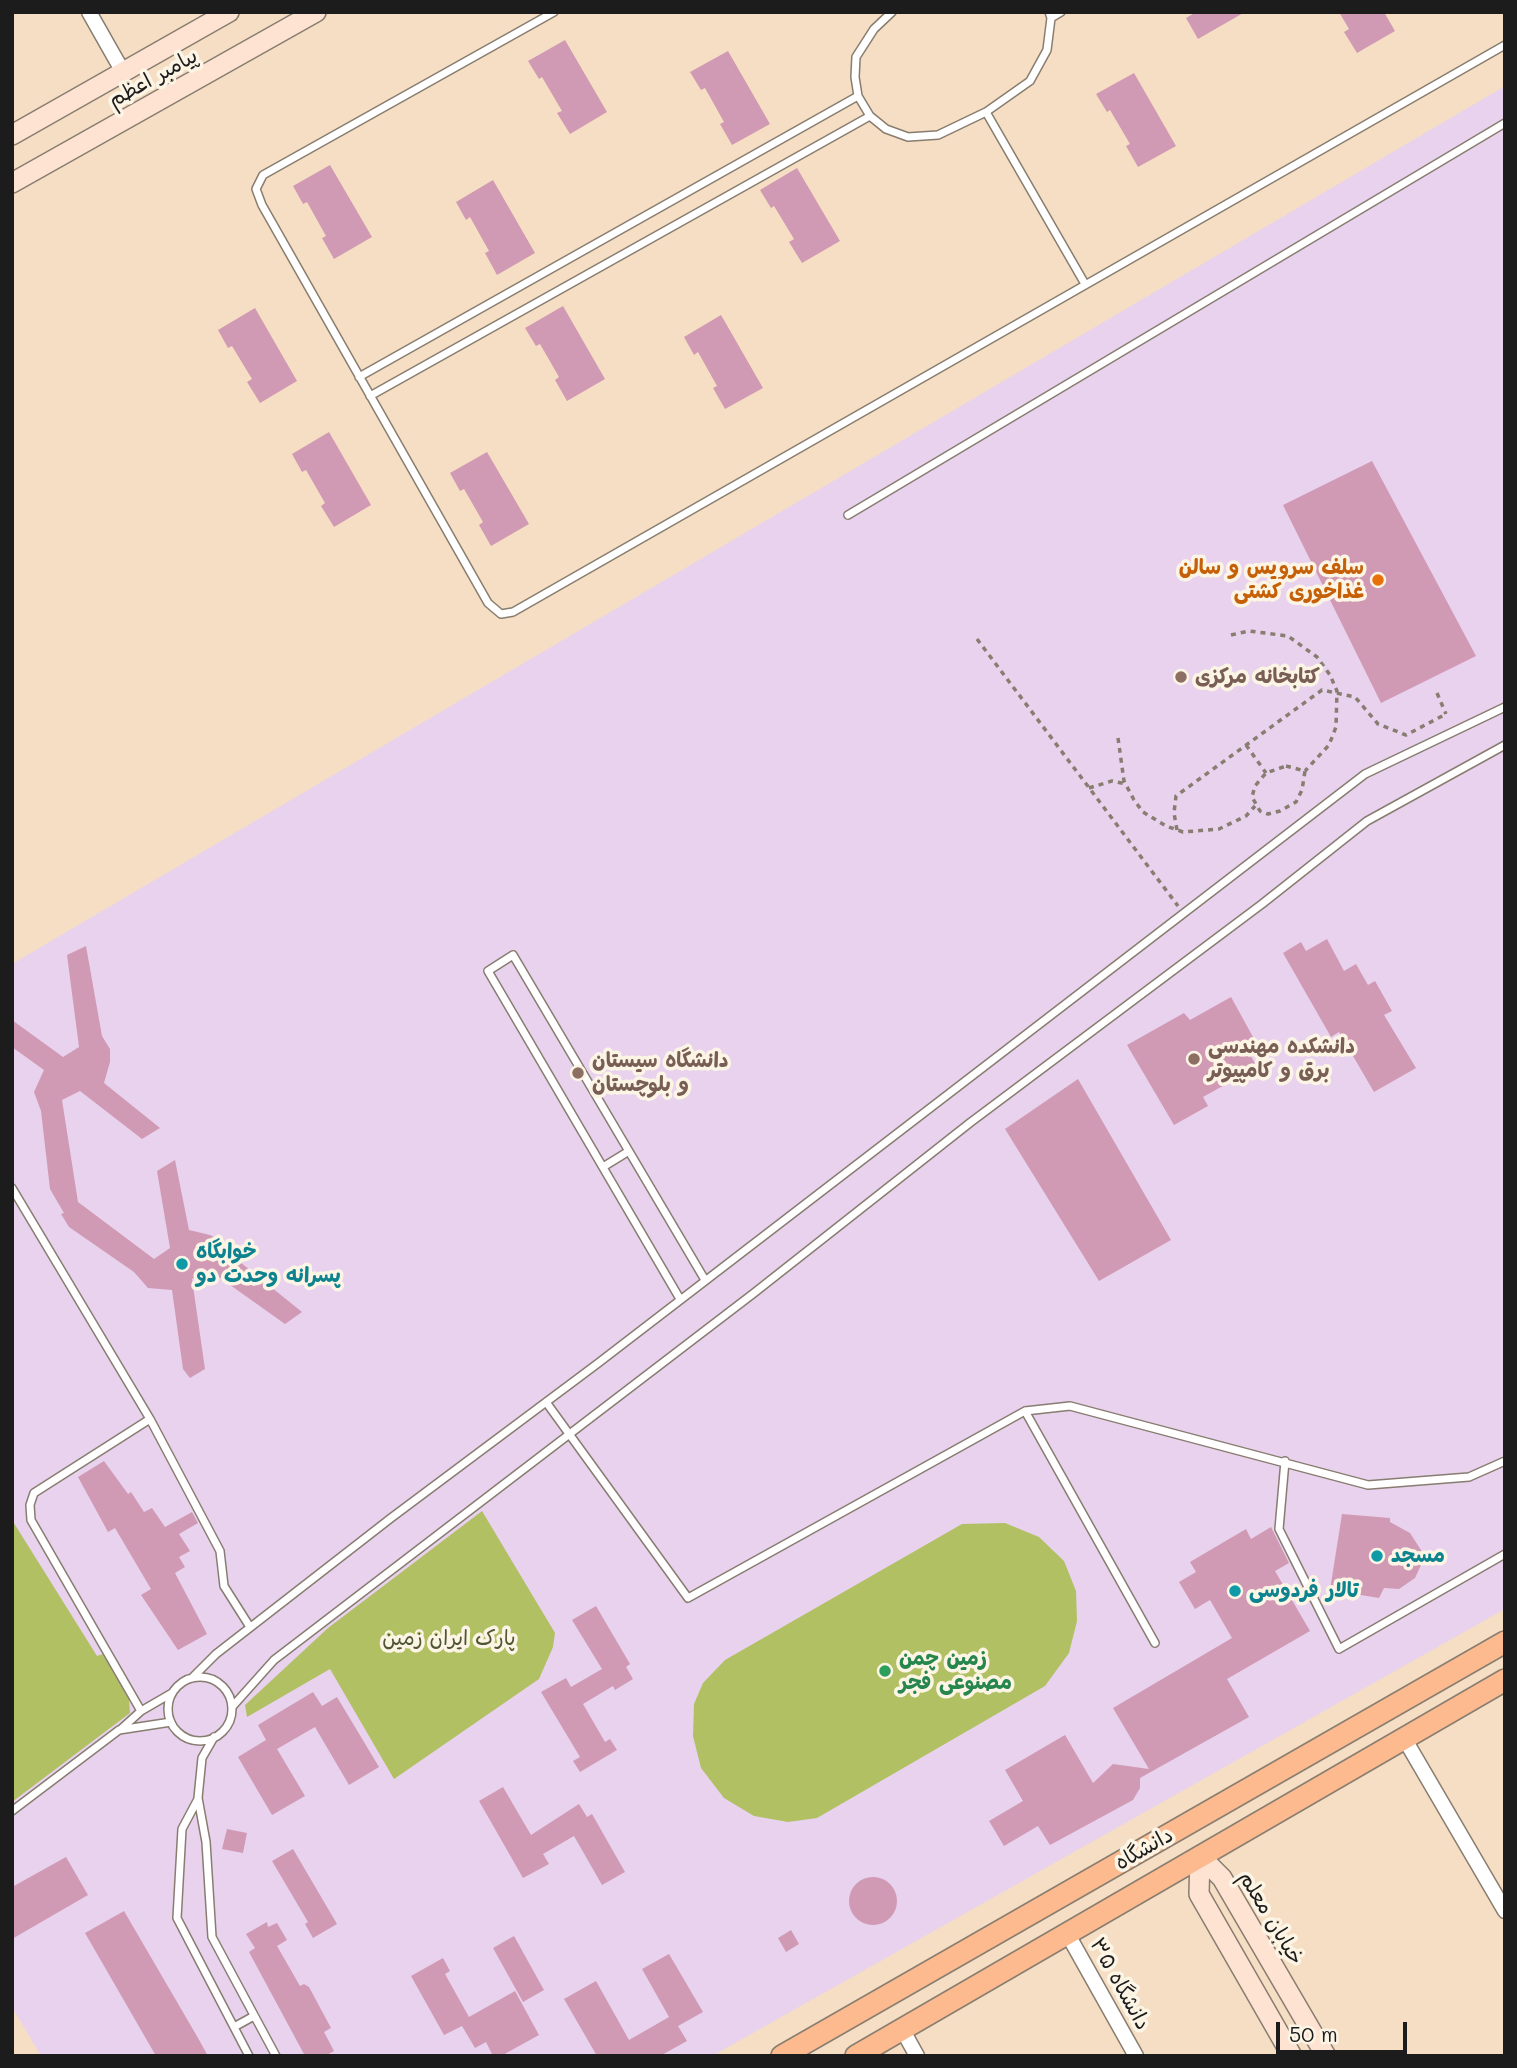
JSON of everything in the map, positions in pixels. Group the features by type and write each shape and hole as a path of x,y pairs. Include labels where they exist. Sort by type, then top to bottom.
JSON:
{"main road":[{"name":"پیامبر اعظم","path":"12,135 229,12"},
{"name":"پیامبر اعظم","path":"12,183 316,12"},
{"name":"دانشگاه","path":"782,2056 1505,1642"},
{"name":"دانشگاه","path":"866,2053 902,2029 1505,1680"},
{"path":"1182,1826 1200,1856 1199,1894 1292,2056"},
{"name":"خیابان معلم","path":"1200,1856 1222,1878 1326,2056"},
{"path":"1273,2022 1297,2008"}],"street":[{"path":"89,12 123,72"},
{"path":"1405,1738 1505,1911"},
{"name":"دانشگاه ۳۵","path":"1067,1933 1136,2056"},
{"path":"902,2029 917,2056"}],"lane":[{"path":"554,12 263,175 257,189 262,205 488,603 501,614 513,612 1505,45"},
{"path":"892,12 874,29 856,57 855,77 858,96 870,116 886,129 908,137 939,135 986,112 1030,81 1047,50 1050,15 1061,12"},
{"path":"359,377 858,96"},
{"path":"986,112 1085,284"},
{"path":"370,396 870,116"},
{"path":"848,515 1505,123"},
{"path":"214,1737 197,1741 186,1738 171,1722 168,1702 178,1685 192,1678 250,1628 1365,774 1505,707"},
{"path":"276,2056 212,1937 206,1842 198,1798 202,1758 214,1737 226,1728 232,1707 274,1660 1367,821 1505,745"},
{"path":"680,1299 488,971 513,955 705,1280"},
{"path":"603,1167 629,1151"},
{"path":"12,1188 150,1419 220,1551 224,1586 250,1628"},
{"path":"546,1402 688,1598 1025,1411 1070,1406 1368,1485 1469,1477 1505,1461"},
{"path":"1025,1411 1155,1643"},
{"path":"141,1711 31,1520 30,1505 34,1493 150,1419"},
{"path":"1285,1461 1279,1530 1339,1649 1505,1554"},
{"path":"192,1678 208,1677 217,1681 230,1697 232,1707"},
{"path":"12,1811 141,1711 172,1693"},
{"path":"119,1730 171,1722"},
{"path":"198,1798 182,1829 177,1918 249,2056"},
{"path":"234,2027 254,2016"}],"path":[{"path":"1231,635 1249,631 1288,636 1317,657 1330,675 1337,691 1336,727 1329,745 1305,771 1303,790 1296,802 1268,814 1255,806 1252,797 1255,786 1266,773 1286,766 1305,771"},
{"path":"977,639 1184,913"},
{"path":"1177,830 1174,813 1177,796 1322,690 1337,691 1355,697 1378,724 1406,735 1446,714"},
{"path":"1437,693 1454,730"},
{"path":"1118,738 1126,784 1143,812 1166,826 1177,830 1219,829 1246,816 1255,806"},
{"path":"1246,745 1266,773"},
{"path":"1089,788 1112,780 1126,784"}],"shaded area":[{"name":"دانشگاه سیستان و بلوچستان","path":"1505,86 1505,1609 712,2056 41,2056 12,2007 12,964"}],"green space":[{"name":"پارک ایران زمین","path":"482,1511 555,1633 553,1647 539,1679 394,1779 330,1669 247,1717 245,1705 328,1628"},
{"path":"12,1520 97,1656 103,1654 129,1699 130,1713 12,1802"},
{"name":"زمین چمن مصنوعی فجر","path":"1005,1523 1039,1537 1064,1561 1076,1591 1077,1621 1069,1653 1045,1686 817,1818 788,1822 754,1816 724,1798 701,1768 693,1736 694,1704 703,1683 725,1660 962,1524"}],"building":[{"path":"1196,12 1245,12 1198,39 1186,18"},
{"path":"1339,12 1384,12 1395,31 1357,53 1344,32 1349,29"},
{"path":"565,40 607,112 570,134 557,113 562,111 542,77 539,79 528,61"},
{"path":"728,51 770,124 732,145 720,124 724,122 705,88 701,90 690,72"},
{"path":"1134,73 1176,146 1138,167 1126,146 1130,144 1110,110 1107,112 1096,94"},
{"path":"330,165 372,237 334,259 322,238 326,236 307,202 303,204 293,186"},
{"path":"797,168 840,241 802,263 789,242 794,239 774,206 771,208 760,190"},
{"path":"493,180 535,253 497,275 485,253 489,251 470,217 466,220 456,202"},
{"path":"563,306 605,379 567,401 555,380 559,377 540,344 536,346 525,328"},
{"path":"255,308 297,381 260,403 247,382 252,379 232,346 228,348 218,330"},
{"path":"721,315 763,388 725,409 713,388 717,386 698,352 694,355 684,337"},
{"path":"329,432 371,505 334,527 321,506 325,503 306,470 302,472 292,454"},
{"path":"487,452 529,524 491,546 479,525 483,522 464,489 460,491 450,473"},
{"name":"سلف سرویس و سالن غذاخوری کشتی","path":"1372,461 1476,656 1381,703 1283,505"},
{"path":"1327,939 1344,971 1356,964 1368,985 1375,981 1392,1011 1384,1015 1416,1068 1374,1092 1339,1032 1331,1037 1283,953 1301,942 1306,951"},
{"path":"86,946 102,1036 110,1049 110,1062 104,1083 160,1128 142,1139 80,1091 62,1100 78,1202 154,1259 170,1248 157,1171 175,1160 189,1230 222,1241 230,1254 302,1312 285,1324 209,1270 192,1279 205,1369 190,1378 183,1369 172,1290 148,1288 134,1272 69,1227 61,1214 64,1213 50,1189 41,1111 34,1092 44,1070 12,1047 12,1020 63,1057 79,1047 67,955"},
{"name":"دانشکده مهندسی برق و کامپیوتر","path":"1231,997 1258,1046 1248,1051 1257,1067 1203,1097 1208,1106 1174,1125 1127,1045 1184,1013 1190,1020"},
{"path":"1078,1079 1171,1240 1099,1281 1005,1129"},
{"path":"104,1461 128,1494 131,1492 144,1512 152,1508 165,1527 192,1512 198,1523 179,1534 190,1551 179,1557 185,1567 175,1573 207,1634 178,1650 141,1595 151,1589 115,1528 108,1532 78,1477"},
{"name":"مسجد","path":"1342,1514 1390,1518 1390,1522 1410,1533 1421,1550 1422,1563 1415,1578 1399,1589 1384,1588 1379,1598 1330,1590"},
{"path":"1271,1527 1289,1563 1275,1571 1310,1631 1227,1679 1249,1717 1140,1778 1140,1788 1133,1800 1050,1845 1038,1826 1004,1846 989,1821 1023,1801 1005,1770 1065,1735 1093,1783 1113,1764 1149,1769 1113,1708 1232,1638 1210,1600 1195,1609 1179,1582 1196,1572 1190,1562 1246,1529 1251,1539"},
{"path":"596,1606 630,1664 626,1667 633,1679 615,1690 613,1686 583,1704 605,1742 610,1739 617,1750 580,1772 573,1761 580,1757 541,1692 566,1678 571,1687 602,1669 572,1620"},
{"path":"313,1692 322,1706 337,1697 379,1767 349,1785 315,1727 277,1749 305,1796 272,1815 238,1757 266,1740 258,1725"},
{"path":"503,1787 531,1835 579,1804 587,1817 592,1814 625,1872 602,1885 574,1836 543,1854 549,1864 523,1878 479,1801"},
{"path":"227,1829 247,1833 243,1853 222,1849"},
{"path":"293,1849 337,1924 313,1938 305,1924 308,1922 272,1861"},
{"path":"66,1857 88,1895 12,1939 12,1887"},
{"path":"873,1877 882,1878 890,1884 896,1892 896,1910 890,1918 882,1924 873,1925 864,1924 856,1918 850,1910 849,1901 850,1892 856,1884 864,1878"},
{"path":"124,1911 208,2056 156,2056 85,1933"},
{"path":"267,1922 268,1927 277,1923 287,1940 277,1946 300,1986 304,1984 309,1987 331,2028 324,2032 334,2051 325,2056 305,2056 249,1952 255,1948 246,1934"},
{"path":"791,1930 799,1944 786,1952 778,1938"},
{"path":"514,1936 544,1990 523,2002 493,1948"},
{"path":"669,1954 703,2012 678,2026 687,2041 660,2056 597,2056 564,1999 596,1981 629,2040 669,2017 642,1969"},
{"path":"443,1958 450,1971 445,1974 469,2017 515,1991 539,2035 501,2056 493,2056 486,2042 475,2048 462,2026 444,2035 411,1976"}],"place":[{"name":"سلف سرویس و سالن غذاخوری کشتی","path":"1378,580"},
{"name":"کتابخانه مرکزی","path":"1181,677"},
{"name":"دانشکده مهندسی برق و کامپیوتر","path":"1194,1059"},
{"name":"دانشگاه سیستان و بلوچستان","path":"578,1073"},
{"name":"خوابگاه پسرانه وحدت دو","path":"182,1264"},
{"name":"مسجد","path":"1377,1556"},
{"name":"تالار فردوسی","path":"1235,1591"},
{"name":"زمین چمن مصنوعی فجر","path":"885,1671"}]}
